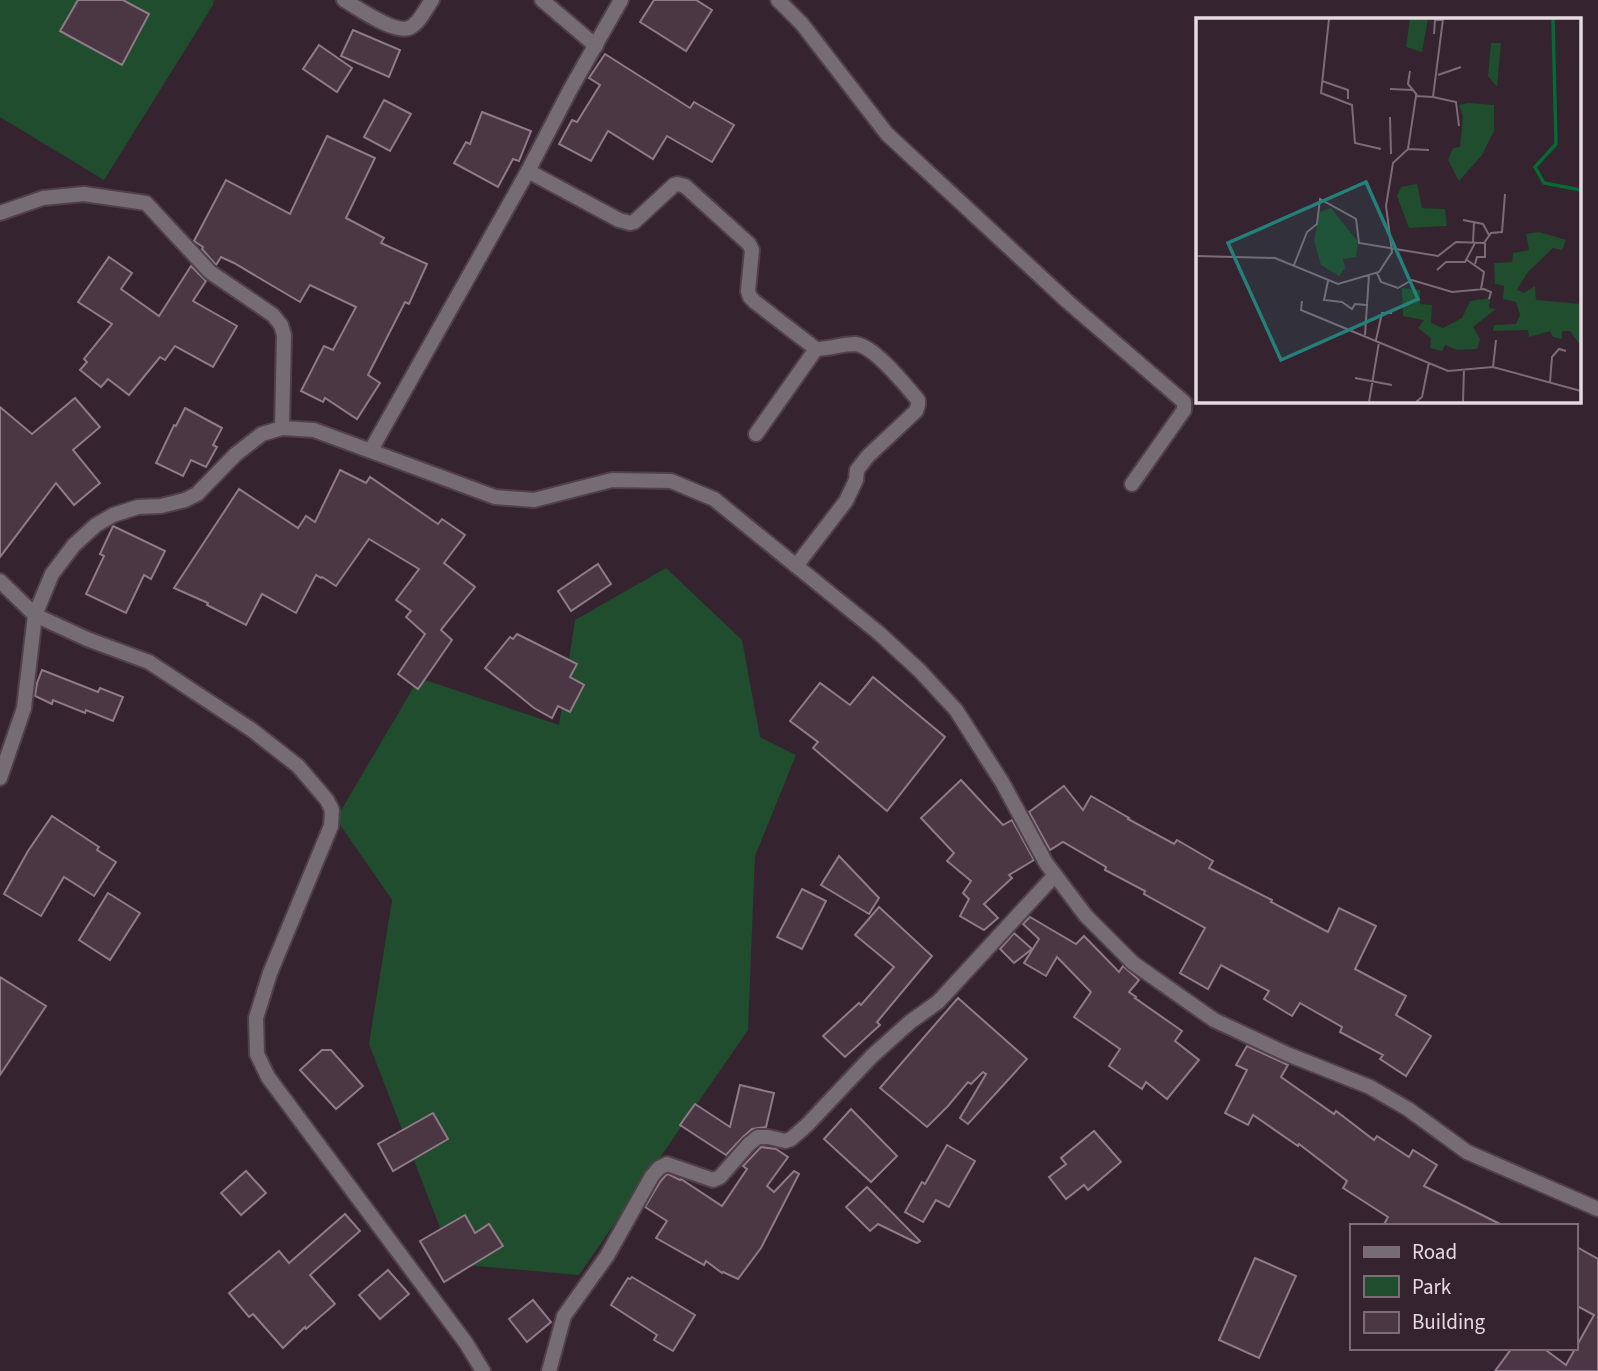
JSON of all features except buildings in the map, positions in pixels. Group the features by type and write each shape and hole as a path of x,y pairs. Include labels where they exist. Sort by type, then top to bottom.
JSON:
{"street":[{"path":"344,0 392,27 402,29 411,27 432,0"},
{"path":"542,0 596,46"},
{"path":"371,450 621,0"},
{"path":"778,0 802,24 887,134 1068,302 1184,402 1184,410 1132,484"},
{"path":"528,171 619,220 630,223 674,186 685,186 749,244 752,250 748,291 750,297 816,349 855,344 865,347 890,368 918,400 916,411 868,456 858,470 846,501 796,566"},
{"path":"0,212 43,198 84,194 146,203 210,272 273,315 281,325 284,335 282,428"},
{"path":"756,435 816,349"},
{"path":"0,778 24,708 35,615 52,573 74,545 96,525 113,515 138,507 161,506 197,494 236,454 262,434 282,428 314,430 495,497 534,500 612,480 671,481 715,499 880,634 920,671 956,710 1002,782 1046,863 1086,916 1133,963 1214,1020 1287,1055 1370,1087 1408,1109 1467,1152 1598,1209"},
{"path":"0,581 35,615 87,639 149,662 252,730 298,766 327,800 332,810 331,826 270,973 256,1018 257,1054 268,1077 466,1343 483,1371"},
{"path":"549,1371 564,1316 607,1256 659,1168 667,1164 713,1180 720,1177 758,1137 785,1141 791,1139 872,1056 910,1021 938,1002 1055,875"}],"green space":[{"path":"0,0 214,0 104,180 0,117"},
{"path":"666,568 742,640 760,737 796,755 755,856 748,1030 579,1275 454,1264 369,1044 392,900 336,819 419,678 559,725 575,620"}]}
